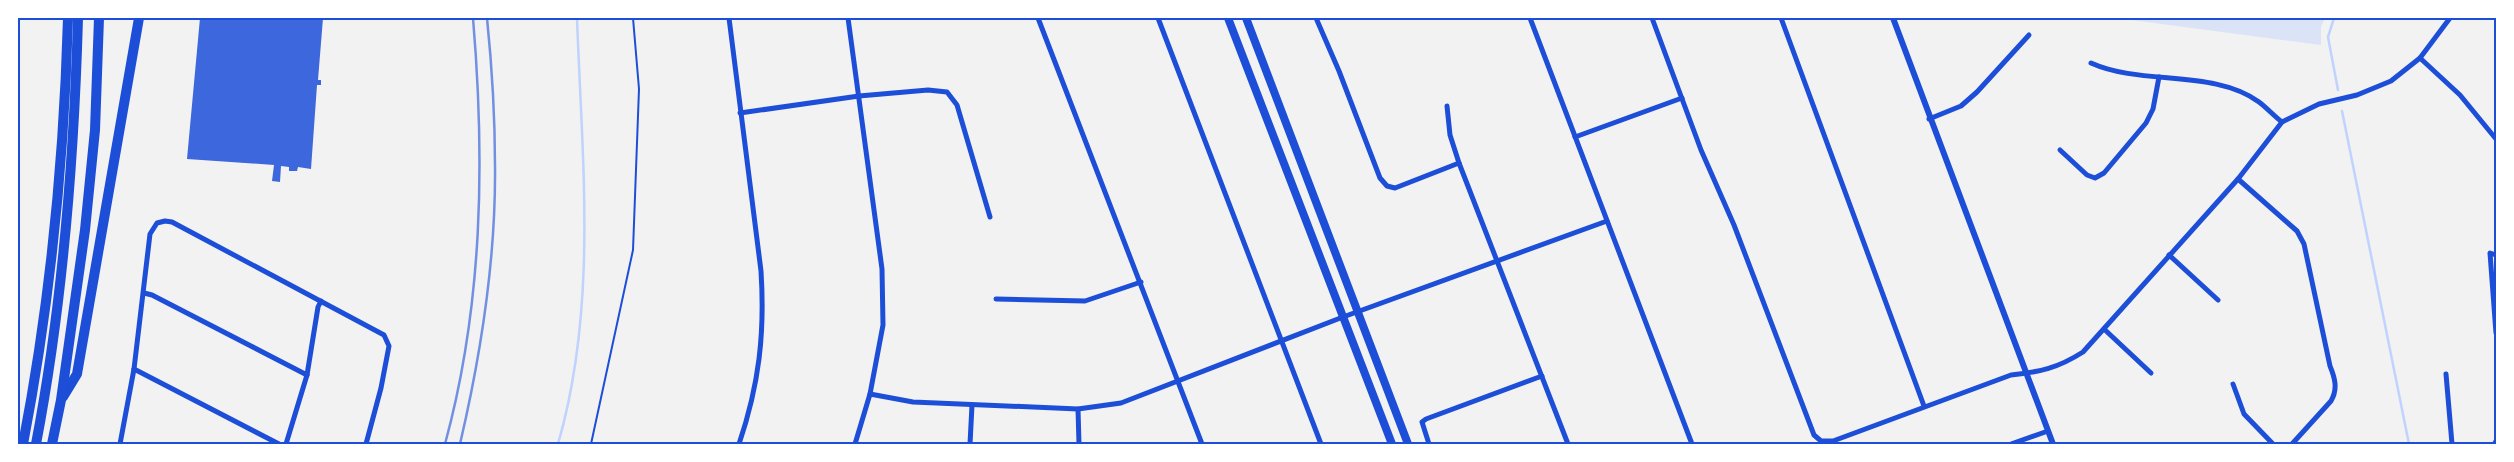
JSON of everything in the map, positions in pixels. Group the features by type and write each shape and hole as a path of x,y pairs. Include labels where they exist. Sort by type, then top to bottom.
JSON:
{"highway":[{"path":"23,444 38,364 50,268 60,172 68,18"},
{"path":"36,444 56,328 67,230 75,119 78,18"},
{"path":"52,444 61,400 85,230 95,130 99,18"},
{"path":"61,400 77,374 139,18"}],"main road":[{"path":"1228,18 1392,444"},
{"path":"1246,18 1408,444"}],"street":[{"path":"729,18 761,271 764,310 757,382 740,444"},
{"path":"848,18 882,269 884,325 870,394 855,444"},
{"path":"1038,18 1202,444"},
{"path":"1158,18 1321,444"},
{"path":"1316,18 1339,71 1380,178 1387,186 1395,188 1459,163"},
{"path":"1530,18 1692,444"},
{"path":"1652,18 1814,435 1822,441 1833,441 2011,375 2040,372 2068,362 2083,352 2238,179 2282,122 2319,104 2375,89 2391,81 2420,58 2450,18"},
{"path":"1781,18 1924,406"},
{"path":"1892,18 2053,444"},
{"path":"1929,119 1961,106 2029,35"},
{"path":"2420,58 2460,95 2496,139"},
{"path":"2091,63 2108,70 2221,85 2258,101 2282,122"},
{"path":"2060,150 2087,175 2095,178 2104,173 2146,123 2153,109 2159,77"},
{"path":"740,113 859,96 928,90 947,92 957,105 990,217"},
{"path":"1575,137 1682,98"},
{"path":"1447,106 1450,135 1459,163 1568,444"},
{"path":"2238,179 2297,231 2304,244 2330,366 2335,379 2336,393 2331,401 2292,444"},
{"path":"870,394 913,402 1078,409 1121,403 1343,317 1607,221"},
{"path":"120,444 134,369 150,234 157,223 172,222 384,335 389,346 381,388 366,444"},
{"path":"2496,255 2490,253 2496,333"},
{"path":"2169,255 2218,300"},
{"path":"996,299 1085,300 1141,282"},
{"path":"144,293 152,294 307,375"},
{"path":"286,444 307,375 318,307 321,301"},
{"path":"2104,330 2151,373"},
{"path":"134,369 279,444"},
{"path":"2446,374 2452,444"},
{"path":"1429,444 1422,422 1542,376"},
{"path":"2233,384 2244,414 2274,444"},
{"path":"970,444 972,405"},
{"path":"1078,409 1079,444"},
{"path":"2011,444 2048,431"}],"path":[{"path":"591,444 611,360 634,244 639,89 633,18"}],"shaded area":[{"path":"2116,18 2325,18 2321,27 2321,45"}],"building":[{"path":"200,18 323,18 318,80 321,80 321,85 317,85 311,169 298,167 297,171 289,171 289,167 281,166 280,182 272,181 274,165 187,159"}],"waterway":[{"path":"558,444 571,392 579,339 583,286 584,179 577,18"},
{"path":"2334,18 2328,37 2338,90"},
{"path":"2342,111 2409,444"}],"railway":[{"path":"445,444 458,392 467,339 474,286 478,232 479,125 473,18"},
{"path":"460,444 481,341 493,236 495,201 494,129 492,73 487,18"}]}
